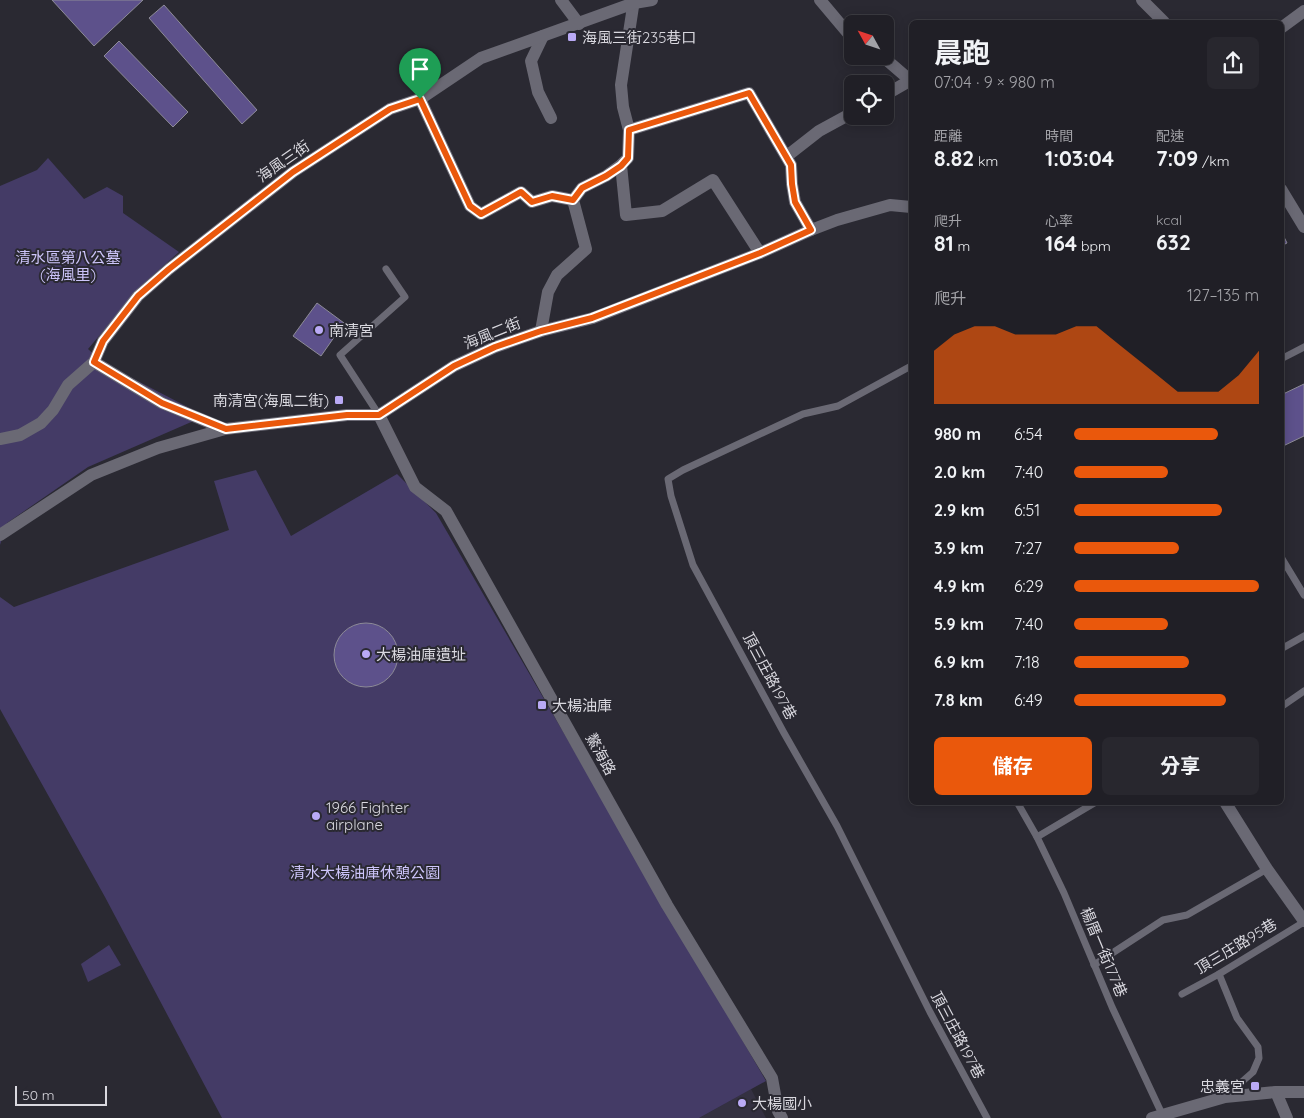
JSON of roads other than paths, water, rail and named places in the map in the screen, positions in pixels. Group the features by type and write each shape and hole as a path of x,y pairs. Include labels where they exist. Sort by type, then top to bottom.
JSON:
{"street":[{"path":"561,0 579,24"},
{"name":"海風三街","path":"0,438 20,435 41,423 53,410 68,385 94,362 103,341 138,296 169,269 293,172 390,109 420,99 481,58 579,24 634,1 652,0"},
{"path":"820,0 844,28"},
{"path":"1142,0 1162,20"},
{"path":"573,200 582,188 606,176 621,166 628,158 629,130 620,85 634,1"},
{"path":"1284,26 1304,11"},
{"path":"543,36 531,61 538,92 551,118"},
{"path":"893,65 909,78"},
{"path":"894,90 909,81"},
{"path":"629,130 749,93 787,156 791,165 795,202 811,230"},
{"path":"420,99 470,206 481,214 521,192 532,202 552,196 573,200"},
{"path":"787,156 819,131 844,117"},
{"path":"621,166 626,215 662,211 713,180 760,253"},
{"path":"541,331 548,292 557,275 586,249 573,200"},
{"name":"海風二街","path":"379,415 454,366 495,347 541,331 592,318 760,253 837,220 890,205 909,210"},
{"path":"1286,206 1304,227"},
{"path":"94,362 162,403 226,429"},
{"path":"0,535 91,475 158,448 226,429 347,415 379,415"},
{"name":"鰲海路","path":"379,415 415,487 446,511 667,905 772,1078 778,1111 782,1118"},
{"path":"1227,805 1266,869 1304,921"},
{"path":"1157,1116 1225,1097 1276,1092 1304,1092"},
{"path":"1276,1092 1287,1118"}],"lane":[{"path":"379,415 340,355 405,297 386,269"},
{"path":"1284,358 1304,348"},
{"name":"頂三庄路197巷","path":"909,367 838,406 803,414 668,479 671,496 693,565 837,826 930,1012 987,1118"},
{"path":"1284,563 1304,595"},
{"path":"1284,647 1304,636"},
{"path":"1284,705 1304,691"},
{"name":"楊厝一街177巷","path":"1019,805 1037,837 1064,893 1157,1116"},
{"path":"1037,837 1091,805"},
{"path":"1094,965 1163,920 1187,915 1266,869"},
{"name":"頂三庄路95巷","path":"1182,994 1219,974 1304,921"},
{"path":"1219,974 1237,1018 1258,1047 1259,1058 1253,1072 1225,1097"}],"place":[{"name":"海風三街235巷口","path":"572,37"},
{"name":"南清宮","path":"319,330"},
{"name":"南清宮(海風二街)","path":"339,400"},
{"name":"大楊油庫遺址","path":"366,654"},
{"name":"大楊油庫","path":"542,705"},
{"name":"1966 Fighter airplane","path":"316,816"},
{"name":"忠義宮","path":"1255,1086"},
{"name":"大楊國小","path":"742,1103"}],"park label":[{"name":"清水區第八公墓 (海風里)","path":"68,266"},
{"name":"清水大楊油庫休憩公園","path":"365,872"}]}
